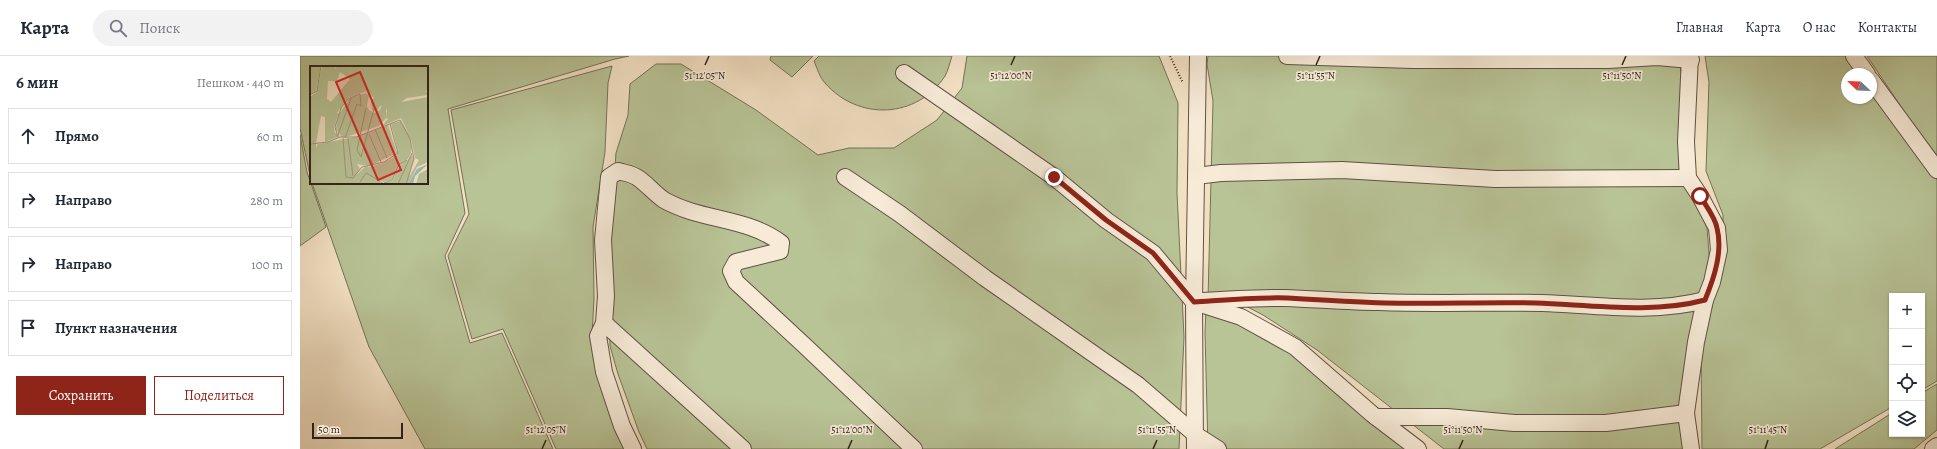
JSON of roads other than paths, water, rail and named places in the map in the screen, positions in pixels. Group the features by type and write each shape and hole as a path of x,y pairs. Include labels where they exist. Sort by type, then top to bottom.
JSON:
{"street":[{"path":"1195,442 1194,302 1198,56"},
{"path":"1288,56 1413,60 1608,60 1690,58 1686,142 1688,178 1700,196 1717,228 1719,250 1712,282 1705,300 1696,342 1686,413 1692,449"},
{"path":"1854,56 1863,68"},
{"path":"904,73 1047,172 1106,220 1153,253 1194,302 1241,316 1295,347 1376,417 1418,449"},
{"path":"1877,88 1937,170"},
{"path":"633,449 622,426 604,372 598,336 604,322 606,296 603,240 606,195 609,177 618,170 637,177 664,200 691,210 748,226 770,235 781,243 780,251 736,262 731,271 736,282 914,449"},
{"path":"1196,176 1221,173 1342,170 1495,179 1688,178"},
{"path":"845,177 900,214 985,278 1138,385 1195,442 1218,449"},
{"path":"1194,302 1244,298 1287,298 1339,302 1440,304 1488,302 1636,307 1684,306 1705,300"},
{"path":"604,322 743,449"},
{"path":"1376,417 1447,416 1514,423 1606,423 1686,413"},
{"path":"1933,449 1937,446"}]}
